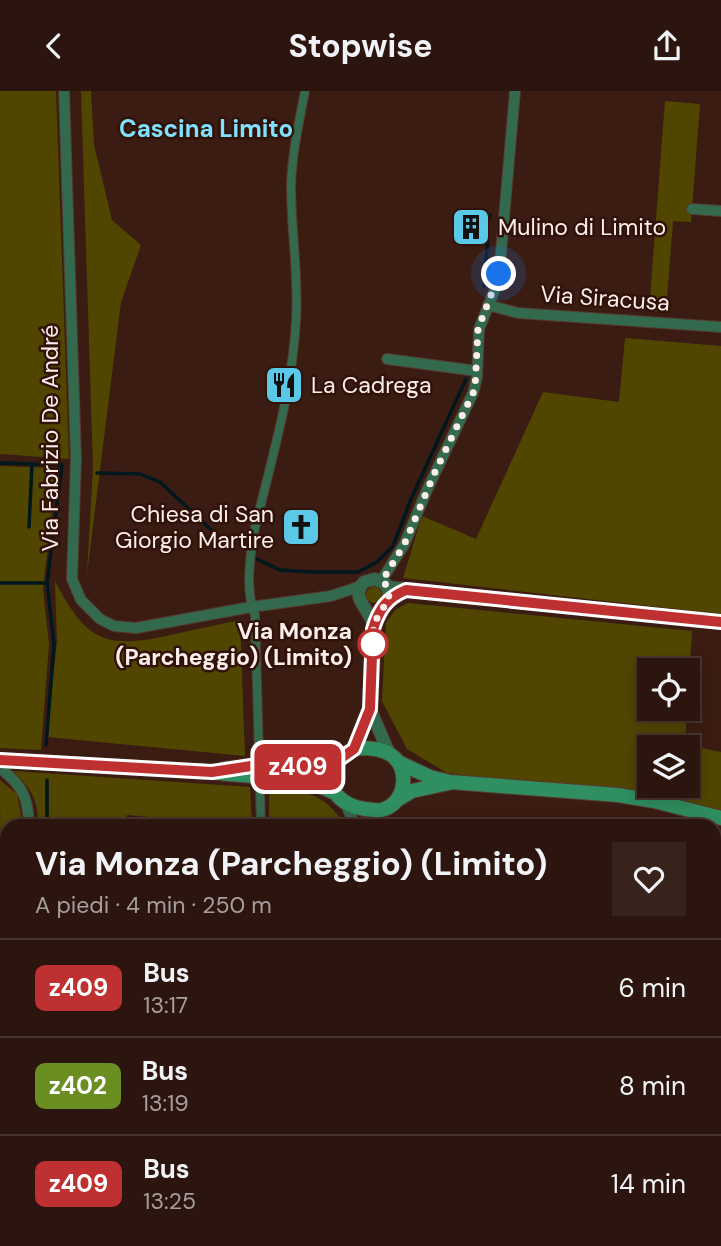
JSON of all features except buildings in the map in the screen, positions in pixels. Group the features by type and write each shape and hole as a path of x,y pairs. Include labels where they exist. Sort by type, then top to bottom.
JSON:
{"main road":[{"path":"0,760 212,772 259,772 312,767 337,761 354,749 374,749 430,777 450,782 618,795 721,818"},
{"path":"393,758 403,771 404,781 397,800"},
{"path":"333,792 331,777 337,761"},
{"path":"259,772 310,783 333,792 346,805 380,810 412,791 450,782"}],"street":[{"name":"Via Fabrizio De André","path":"64,91 76,446 71,566 73,586 95,615 109,624 125,628 331,596"},
{"path":"261,819 255,615 251,607 249,585 253,536 287,389 295,337 297,292 291,186 296,137 306,91"},
{"path":"354,749 370,709 373,629 385,593 435,472 472,396 477,371 478,329 500,264 515,91"},
{"path":"692,209 721,211"},
{"name":"Via Siracusa","path":"488,305 518,313 721,327"},
{"path":"387,359 477,371"},
{"path":"331,596 361,586 372,579 385,593"},
{"path":"361,586 358,591 373,629"},
{"path":"331,596 373,610 385,593 406,590 721,622"},
{"path":"370,709 393,758"},
{"path":"0,768 14,779 25,793 28,819"},
{"path":"346,805 352,819"},
{"path":"376,819 380,810"}],"shaded area":[{"path":"0,91 56,91 69,459 0,454"},
{"path":"81,91 91,91 94,145 112,220 141,245 121,302 87,574 93,467"},
{"path":"665,101 700,104 691,222 673,221 666,312 649,311"},
{"path":"625,338 721,346 721,614 403,578 422,516 476,539 543,392 619,402"},
{"path":"0,466 57,468 43,589 49,644 41,750 0,748"},
{"path":"55,581 76,616 86,627 111,640 144,640 240,620 245,756 47,737 57,641"},
{"path":"371,587 377,587 382,595 380,601 371,603 366,598 366,592"},
{"path":"408,603 692,631 690,658 637,658 637,721 686,721 686,735 637,735 637,798 700,798 700,748 721,752 721,811 447,773 407,749 382,701 386,623 395,610"},
{"path":"13,771 250,787 252,819 172,819 127,815 126,819 38,819 33,795"},
{"path":"0,780 17,794 22,819 0,819"},
{"path":"269,789 313,795 330,806 341,819 269,819"}],"waterway":[{"path":"484,286 488,235"},
{"path":"257,559 280,570 313,572 358,572 377,562 393,546 411,499 466,379"},
{"path":"0,463 62,465 47,583 54,644 46,745"},
{"path":"29,527 32,465"},
{"path":"97,473 140,474 160,482 232,549"},
{"path":"0,583 47,583"},
{"path":"47,780 47,819"}],"bus line":[{"name":"z409","path":"0,760 212,772 251,766 312,767 337,761 354,749 370,709 373,629 376,621 389,598 406,590 721,622"}],"place":[{"name":"Mulino di Limito","path":"471,227"},
{"name":"La Cadrega","path":"284,385"},
{"name":"Chiesa di San Giorgio Martire","path":"301,527"},
{"name":"Via Monza (Parcheggio) (Limito)","path":"373,644"}],"district":[{"name":"Cascina Limito","path":"206,128"}],"route":[{"path":"373,644 372,656 374,625 389,598 389,589 382,581 404,545 421,502 475,389 478,329 499,274"}]}
